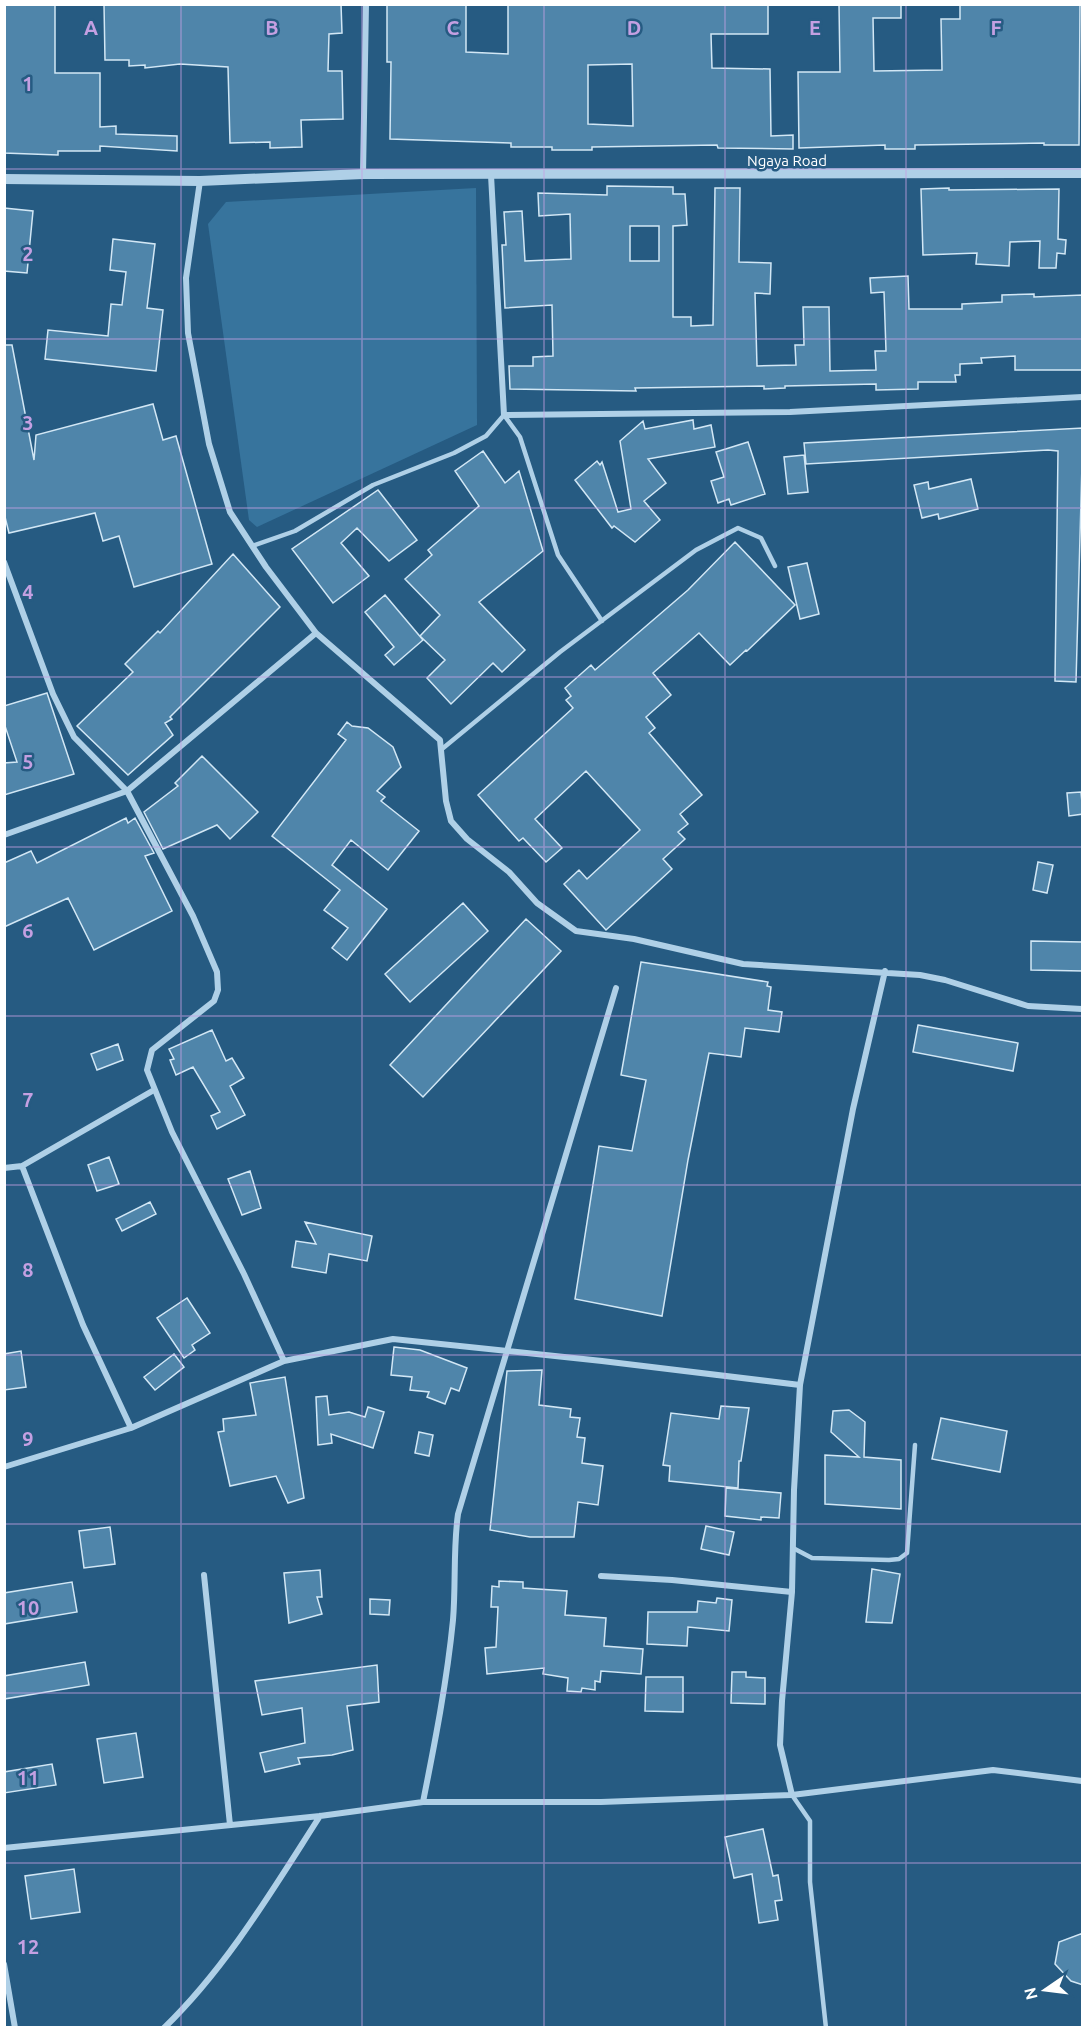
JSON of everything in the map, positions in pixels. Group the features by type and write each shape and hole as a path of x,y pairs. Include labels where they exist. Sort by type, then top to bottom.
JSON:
{"street":[{"path":"363,174 366,4"},
{"name":"Ngaya Road","path":"4,179 200,181 363,174 1083,173"},
{"path":"491,175 504,415 790,412 1083,397"},
{"path":"200,181 186,278 188,333 209,444 230,512 316,633 358,671 435,733 442,749 446,801 451,821 467,839 509,872 537,903 576,931 634,939 743,964 885,971 945,980 1028,1006 1083,1010"},
{"path":"4,562 49,682 74,737 126,791 193,916 217,972 218,990 214,1001 152,1050 147,1070 154,1090 284,1361"},
{"path":"4,835 126,791 316,633"},
{"path":"792,1795 780,1745 792,1592 801,1385 853,1109 885,971"},
{"path":"423,1802 453,1618 453,1553 458,1514 505,1351 616,988"},
{"path":"4,1168 22,1166 154,1090"},
{"path":"22,1166 83,1325 131,1428"},
{"path":"4,1467 131,1428 284,1361 393,1340 801,1385"},
{"path":"204,1575 230,1825"},
{"path":"602,1576 672,1580 792,1592"},
{"path":"4,1848 320,1816 423,1802 601,1802 792,1795 993,1770 1083,1781"},
{"path":"164,2028 180,2012 247,1929 320,1816"},
{"path":"4,1964 15,2028"}],"lane":[{"path":"252,546 295,531 373,485 486,436 504,415 520,437 558,555 602,621"},
{"path":"442,749 602,621 696,550 738,528 761,538 775,566"},
{"path":"793,1548 812,1558 899,1560 907,1553 915,1445"},
{"path":"792,1795 810,1821 810,1882 826,2028"}],"shaded area":[{"path":"476,188 477,425 257,527 249,520 208,224 226,202"}],"building":[{"path":"4,4 55,4 55,73 100,73 100,127 116,126 116,134 177,136 177,151 100,146 100,151 58,151 58,155 4,153"},
{"path":"104,4 341,4 342,33 329,34 328,71 342,71 343,119 301,120 302,147 270,148 270,142 230,143 228,67 180,64 145,68 145,65 129,66 129,60 105,60"},
{"path":"387,4 466,4 466,52 508,54 508,4 768,4 768,34 711,34 712,68 770,69 771,136 793,135 793,149 718,148 717,145 552,150 552,147 511,147 511,143 390,139 391,62 387,62","holes":["632,64 633,126 588,124 588,65"]},
{"path":"839,4 901,4 901,18 873,18 874,71 942,70 941,19 960,19 960,4 1080,4 1079,145 1044,145 1044,143 915,145 915,149 885,149 885,145 799,148 798,72 840,72"},
{"path":"607,186 673,187 673,194 685,194 687,225 673,226 673,317 691,317 691,326 713,325 715,188 740,188 739,262 771,263 770,294 755,293 757,366 796,365 795,345 804,345 803,307 829,307 830,371 876,370 875,351 886,351 884,292 871,293 870,278 908,276 909,309 962,309 962,304 1002,302 1002,295 1034,294 1034,297 1083,295 1082,370 1015,370 1015,356 981,358 982,363 960,364 960,375 955,375 956,382 918,382 918,389 876,390 876,384 785,386 785,388 764,389 764,386 635,388 636,391 510,389 509,366 533,366 533,357 553,356 552,305 505,308 502,245 506,245 504,212 522,211 525,261 571,259 570,214 539,216 538,193 607,195","holes":["630,226 659,226 659,261 630,261"]},
{"path":"949,188 949,190 1059,189 1058,239 1066,240 1065,254 1057,253 1056,268 1039,268 1040,241 1010,242 1009,266 976,264 977,253 923,255 921,189"},
{"path":"4,208 33,211 27,273 4,271"},
{"path":"113,239 155,244 147,308 163,310 156,371 45,359 48,330 108,336 111,304 122,305 126,272 110,270"},
{"path":"4,345 12,345 34,460 36,435 153,404 163,440 176,436 212,564 134,587 119,536 103,541 95,513 9,533 4,513"},
{"path":"693,420 694,429 711,425 715,447 648,459 666,483 644,501 660,520 635,542 614,526 612,528 575,480 597,461 600,465 602,462 618,512 631,509 620,441 643,421 645,429"},
{"path":"1083,428 1076,682 1055,681 1058,451 806,464 804,443"},
{"path":"748,442 765,494 731,505 729,499 718,503 711,481 724,477 716,452"},
{"path":"483,451 505,483 519,471 543,551 479,602 525,650 502,672 493,663 451,704 427,678 445,660 420,636 440,615 405,579 432,555 428,550 479,506 455,471"},
{"path":"804,455 808,492 788,494 784,457"},
{"path":"971,479 978,509 939,519 938,514 922,518 914,485 928,482 929,489"},
{"path":"378,490 417,540 389,561 357,528 341,543 369,576 333,603 292,549"},
{"path":"735,542 795,605 730,665 699,633 653,673 671,695 646,717 655,728 649,733 702,795 680,814 688,824 678,832 685,839 663,859 672,869 606,930 564,884 579,870 587,879 640,830 586,771 535,819 562,848 546,862 523,838 519,841 478,795 573,708 566,700 571,696 565,688 591,665 595,670 688,590"},
{"path":"233,554 280,607 170,717 172,719 165,723 173,735 128,775 77,726 133,672 125,664 158,631 160,633"},
{"path":"807,563 819,614 800,619 788,567"},
{"path":"385,595 423,640 394,665 385,655 394,647 365,612"},
{"path":"47,693 74,774 4,795 4,763 17,762 4,723 4,706"},
{"path":"347,722 352,726 368,728 393,747 401,767 377,791 385,797 381,801 419,831 388,870 351,840 332,865 387,909 347,960 332,948 348,928 324,910 340,890 272,836 346,740 338,734"},
{"path":"202,756 258,812 230,839 217,825 163,849 144,812 178,786 175,783"},
{"path":"1081,792 1083,814 1069,816 1067,793"},
{"path":"126,818 128,823 135,818 154,853 145,856 172,911 94,950 68,898 4,927 4,863 31,851 37,863"},
{"path":"1038,862 1053,865 1047,893 1033,890"},
{"path":"463,903 488,931 410,1002 385,974"},
{"path":"526,919 561,951 423,1097 390,1065"},
{"path":"1031,941 1083,942 1083,971 1031,970"},
{"path":"641,962 768,982 767,986 771,987 768,1010 782,1012 779,1032 745,1028 741,1057 709,1053 688,1160 662,1316 575,1299 599,1146 632,1151 646,1080 621,1075"},
{"path":"918,1025 1018,1043 1013,1071 913,1052"},
{"path":"212,1030 226,1061 232,1058 244,1078 230,1086 245,1115 217,1129 211,1116 220,1112 193,1067 176,1075 170,1060 174,1059 169,1049"},
{"path":"118,1044 123,1060 97,1070 91,1054"},
{"path":"109,1157 119,1184 97,1191 88,1165"},
{"path":"250,1171 261,1208 242,1215 228,1179"},
{"path":"150,1202 156,1214 122,1231 116,1219"},
{"path":"305,1222 372,1236 367,1261 329,1254 326,1273 292,1267 296,1241 316,1244"},
{"path":"187,1298 210,1333 192,1345 195,1350 184,1358 157,1318"},
{"path":"394,1347 420,1350 467,1368 459,1391 451,1388 445,1404 427,1397 429,1392 410,1390 412,1377 391,1375"},
{"path":"21,1351 26,1387 4,1390 4,1354"},
{"path":"174,1354 184,1367 155,1390 144,1377"},
{"path":"542,1370 539,1405 571,1409 570,1417 580,1418 577,1437 585,1438 582,1463 603,1466 598,1505 578,1502 574,1537 530,1537 490,1530 507,1371"},
{"path":"285,1377 304,1498 288,1503 276,1476 230,1486 218,1432 224,1431 223,1419 256,1415 250,1383"},
{"path":"327,1396 329,1415 349,1412 365,1417 368,1407 384,1412 373,1448 331,1434 332,1443 318,1445 316,1397"},
{"path":"721,1406 749,1408 741,1461 739,1461 738,1488 669,1481 670,1466 663,1465 671,1413 719,1419"},
{"path":"849,1410 865,1422 864,1457 901,1460 901,1509 825,1504 825,1455 859,1457 831,1432 833,1411"},
{"path":"941,1418 1007,1431 1000,1472 932,1459"},
{"path":"419,1432 433,1435 429,1456 415,1453"},
{"path":"726,1488 781,1493 779,1518 761,1517 761,1520 725,1516"},
{"path":"706,1526 734,1532 729,1555 701,1549"},
{"path":"110,1527 115,1564 84,1568 79,1531"},
{"path":"872,1569 900,1574 892,1623 866,1622"},
{"path":"320,1570 322,1597 317,1597 322,1614 289,1623 284,1573"},
{"path":"499,1581 523,1582 523,1588 567,1591 565,1615 606,1618 604,1646 643,1649 641,1674 601,1671 600,1682 595,1681 595,1690 582,1688 581,1692 567,1691 568,1678 543,1674 544,1668 487,1674 485,1648 496,1647 498,1607 491,1607 492,1586 499,1587"},
{"path":"72,1582 77,1612 4,1624 4,1593"},
{"path":"717,1598 732,1600 729,1631 688,1627 687,1646 647,1644 648,1612 697,1612 698,1601 716,1603"},
{"path":"370,1599 390,1600 389,1615 370,1614"},
{"path":"85,1662 89,1685 4,1699 4,1676"},
{"path":"377,1665 379,1702 347,1706 353,1750 332,1755 298,1758 300,1764 265,1772 260,1753 305,1743 302,1708 262,1715 255,1681"},
{"path":"732,1672 746,1672 746,1677 765,1678 765,1704 731,1703"},
{"path":"646,1677 683,1677 683,1712 645,1711"},
{"path":"136,1733 143,1777 104,1783 97,1739"},
{"path":"52,1764 56,1785 4,1793 4,1772"},
{"path":"763,1829 773,1876 778,1875 782,1900 775,1901 778,1920 759,1923 752,1874 734,1878 725,1837"},
{"path":"74,1869 80,1912 31,1919 25,1876"},
{"path":"1083,1933 1083,1985 1071,1981 1055,1964 1059,1942"}]}
